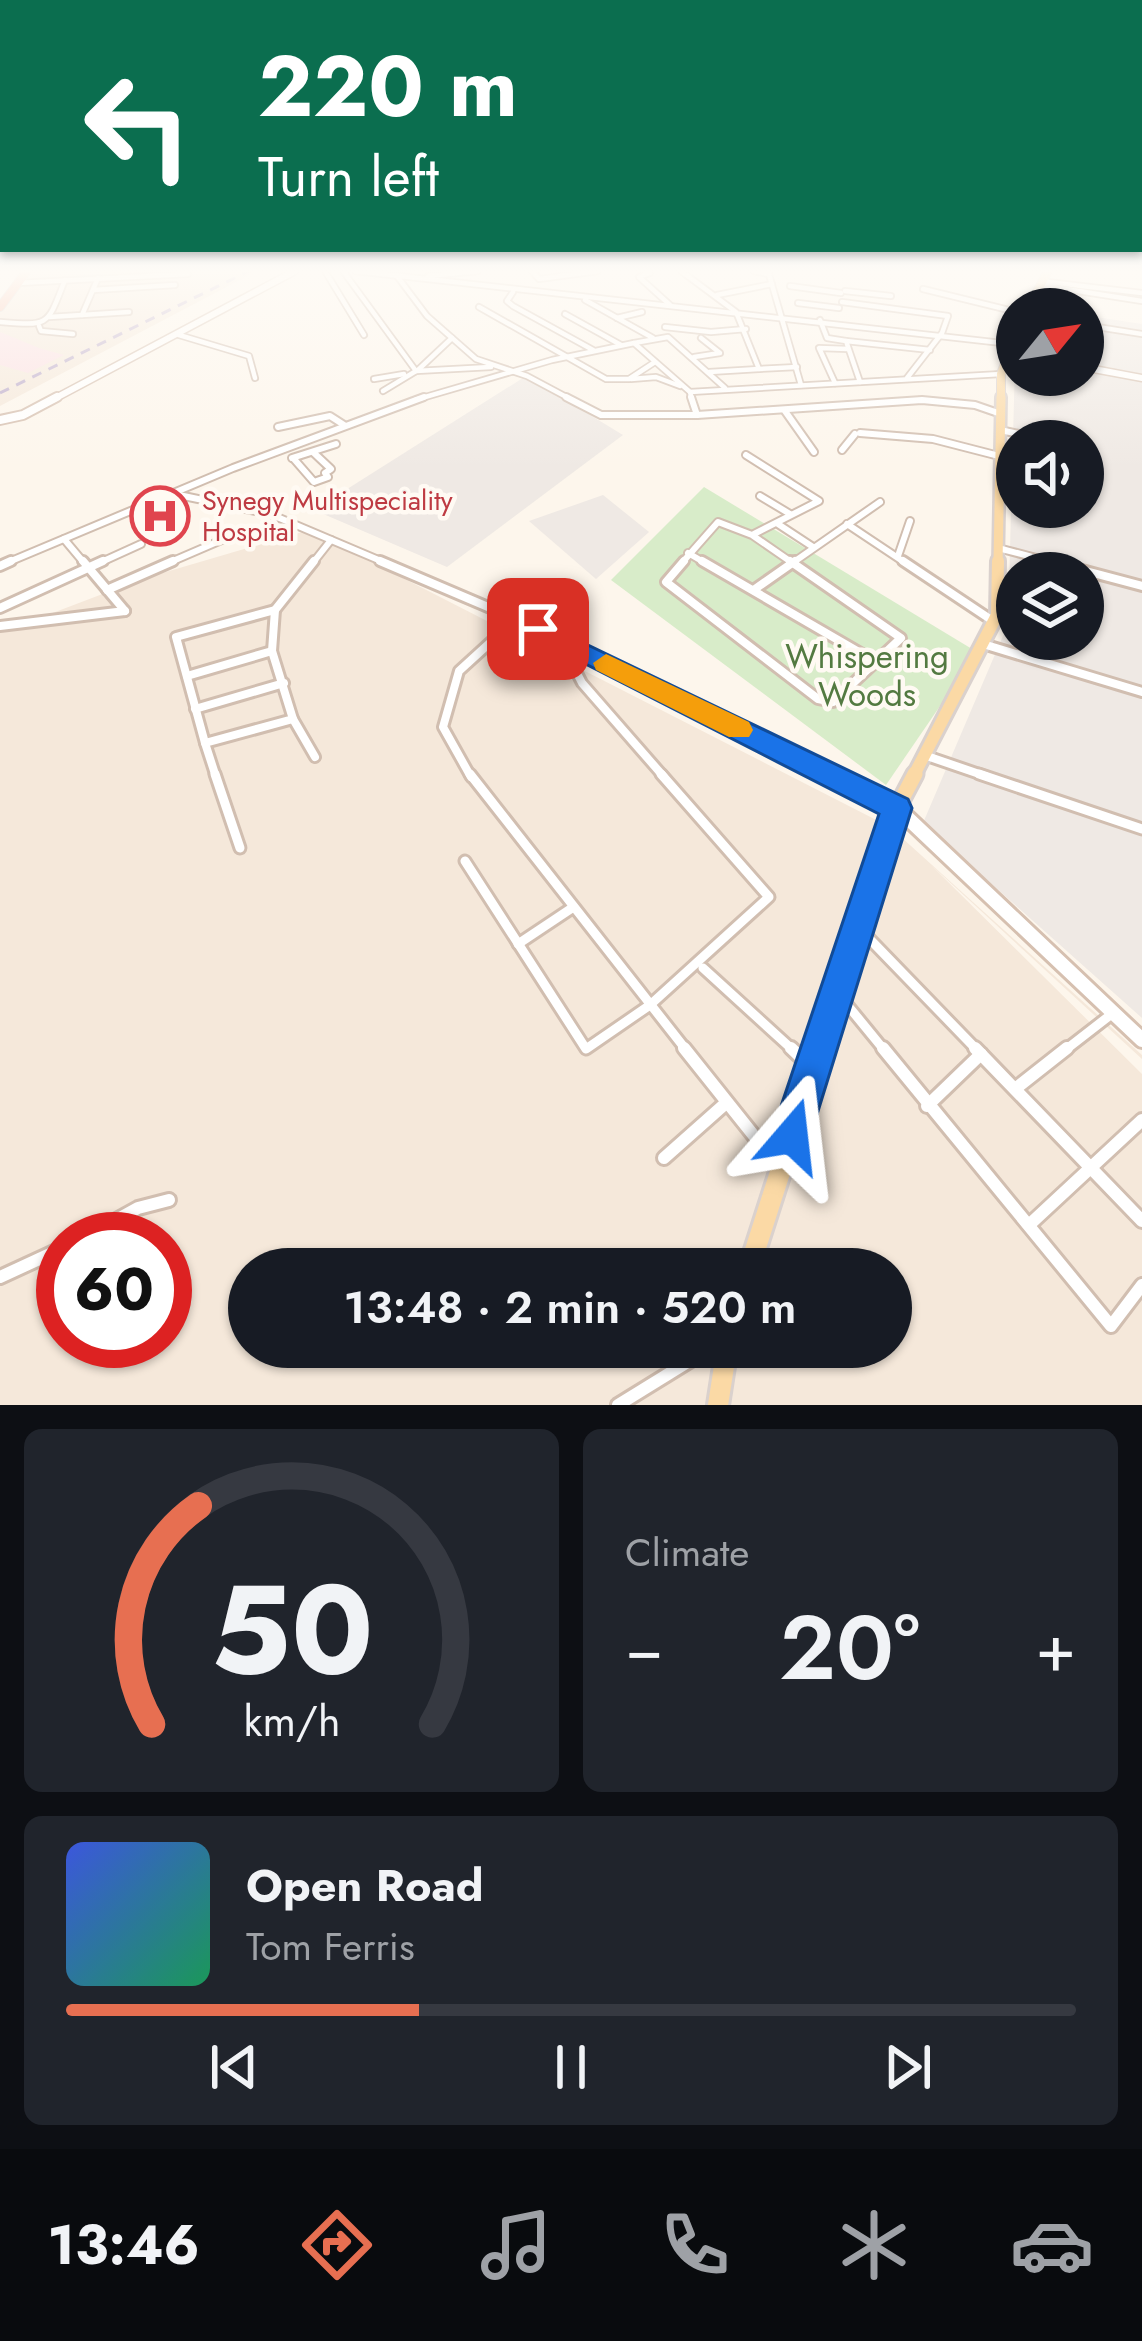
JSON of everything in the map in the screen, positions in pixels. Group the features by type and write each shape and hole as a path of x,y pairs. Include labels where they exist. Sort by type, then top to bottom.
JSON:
{"main road":[{"path":"756,1248 897,808 993,621 998,528"},
{"path":"718,1405 724,1368"}],"street":[{"path":"0,420 23,415 175,337"},
{"path":"184,337 249,356 255,379"},
{"path":"391,337 416,371"},
{"path":"532,337 593,375 656,377 688,390 996,374"},
{"path":"569,337 595,351"},
{"path":"606,337 622,345"},
{"path":"649,337 654,339"},
{"path":"0,566 284,449 509,370 668,337 726,389"},
{"path":"749,337 760,369"},
{"path":"788,337 802,385"},
{"path":"826,337 930,350"},
{"path":"906,380 939,337"},
{"path":"961,337 996,343"},
{"path":"383,392 416,371 452,338 493,367"},
{"path":"692,358 720,353 701,338"},
{"path":"846,341 860,382"},
{"path":"634,343 688,390 698,415"},
{"path":"835,383 819,348 848,349"},
{"path":"629,379 656,362"},
{"path":"374,379 416,371 493,367 509,370 601,415 698,415 922,400 975,405 998,420"},
{"path":"709,372 796,367"},
{"path":"1104,371 1142,378"},
{"path":"784,410 814,452"},
{"path":"278,427 330,416 345,426"},
{"path":"842,450 858,433 933,440 996,455"},
{"path":"294,460 336,445"},
{"path":"284,449 314,482 328,477 325,473 331,469 314,454"},
{"path":"746,455 820,500 752,535"},
{"path":"172,493 270,514 516,619 897,808 1142,1040"},
{"path":"760,496 790,514"},
{"path":"755,589 880,502"},
{"path":"898,556 910,521"},
{"path":"718,522 752,535 901,638 833,702 818,699 666,582 688,553 718,522"},
{"path":"778,524 814,547"},
{"path":"847,524 993,621"},
{"path":"107,590 224,538"},
{"path":"0,626 125,611 64,539"},
{"path":"315,757 293,719 272,651 275,610 331,540"},
{"path":"0,608 140,544"},
{"path":"998,548 1142,586"},
{"path":"688,553 876,662"},
{"path":"240,848 176,637 275,610"},
{"path":"516,619 459,671 443,727 480,792 781,1169"},
{"path":"465,861 586,1049 650,1005 769,897 581,683 560,640"},
{"path":"982,644 1142,692"},
{"path":"186,676 272,651"},
{"path":"195,709 284,683"},
{"path":"205,743 293,719"},
{"path":"924,755 1142,829"},
{"path":"518,944 572,908"},
{"path":"858,927 1142,1221"},
{"path":"703,968 813,1069"},
{"path":"837,993 1111,1326 1142,1285"},
{"path":"1015,1089 1113,1012"},
{"path":"927,1106 981,1054"},
{"path":"664,1158 726,1103"},
{"path":"1029,1226 1142,1120"},
{"path":"134,1212 148,1201 169,1200"},
{"path":"0,1277 36,1260"},
{"path":"618,1405 678,1368"}],"shaded area":[{"path":"0,337 132,337 0,406"},
{"path":"0,337 64,355 28,373 0,365"},
{"path":"1104,337 1142,337 1142,1018 923,823 996,652 996,660 1104,660 1104,552 1010,552 1011,528 1104,528 1104,420 1013,420 1014,396 1104,396"},
{"path":"526,376 623,435 447,567 314,510"},
{"path":"603,495 649,532 596,579 529,521"},
{"path":"309,530 890,827 1142,1055 1142,1059 931,865 1142,1074 1142,1405 0,1405 0,633 142,579"}],"green space":[{"name":"Whispering Woods","path":"704,487 977,652 886,785 611,580"}],"railway":[{"path":"0,393 115,337"}],"slow traffic":[{"path":"606,663 739,730"}],"place":[{"name":"Synegy Multispeciality Hospital","path":"160,516"}],"route":[{"path":"538,629 897,808 792,1136"}]}
